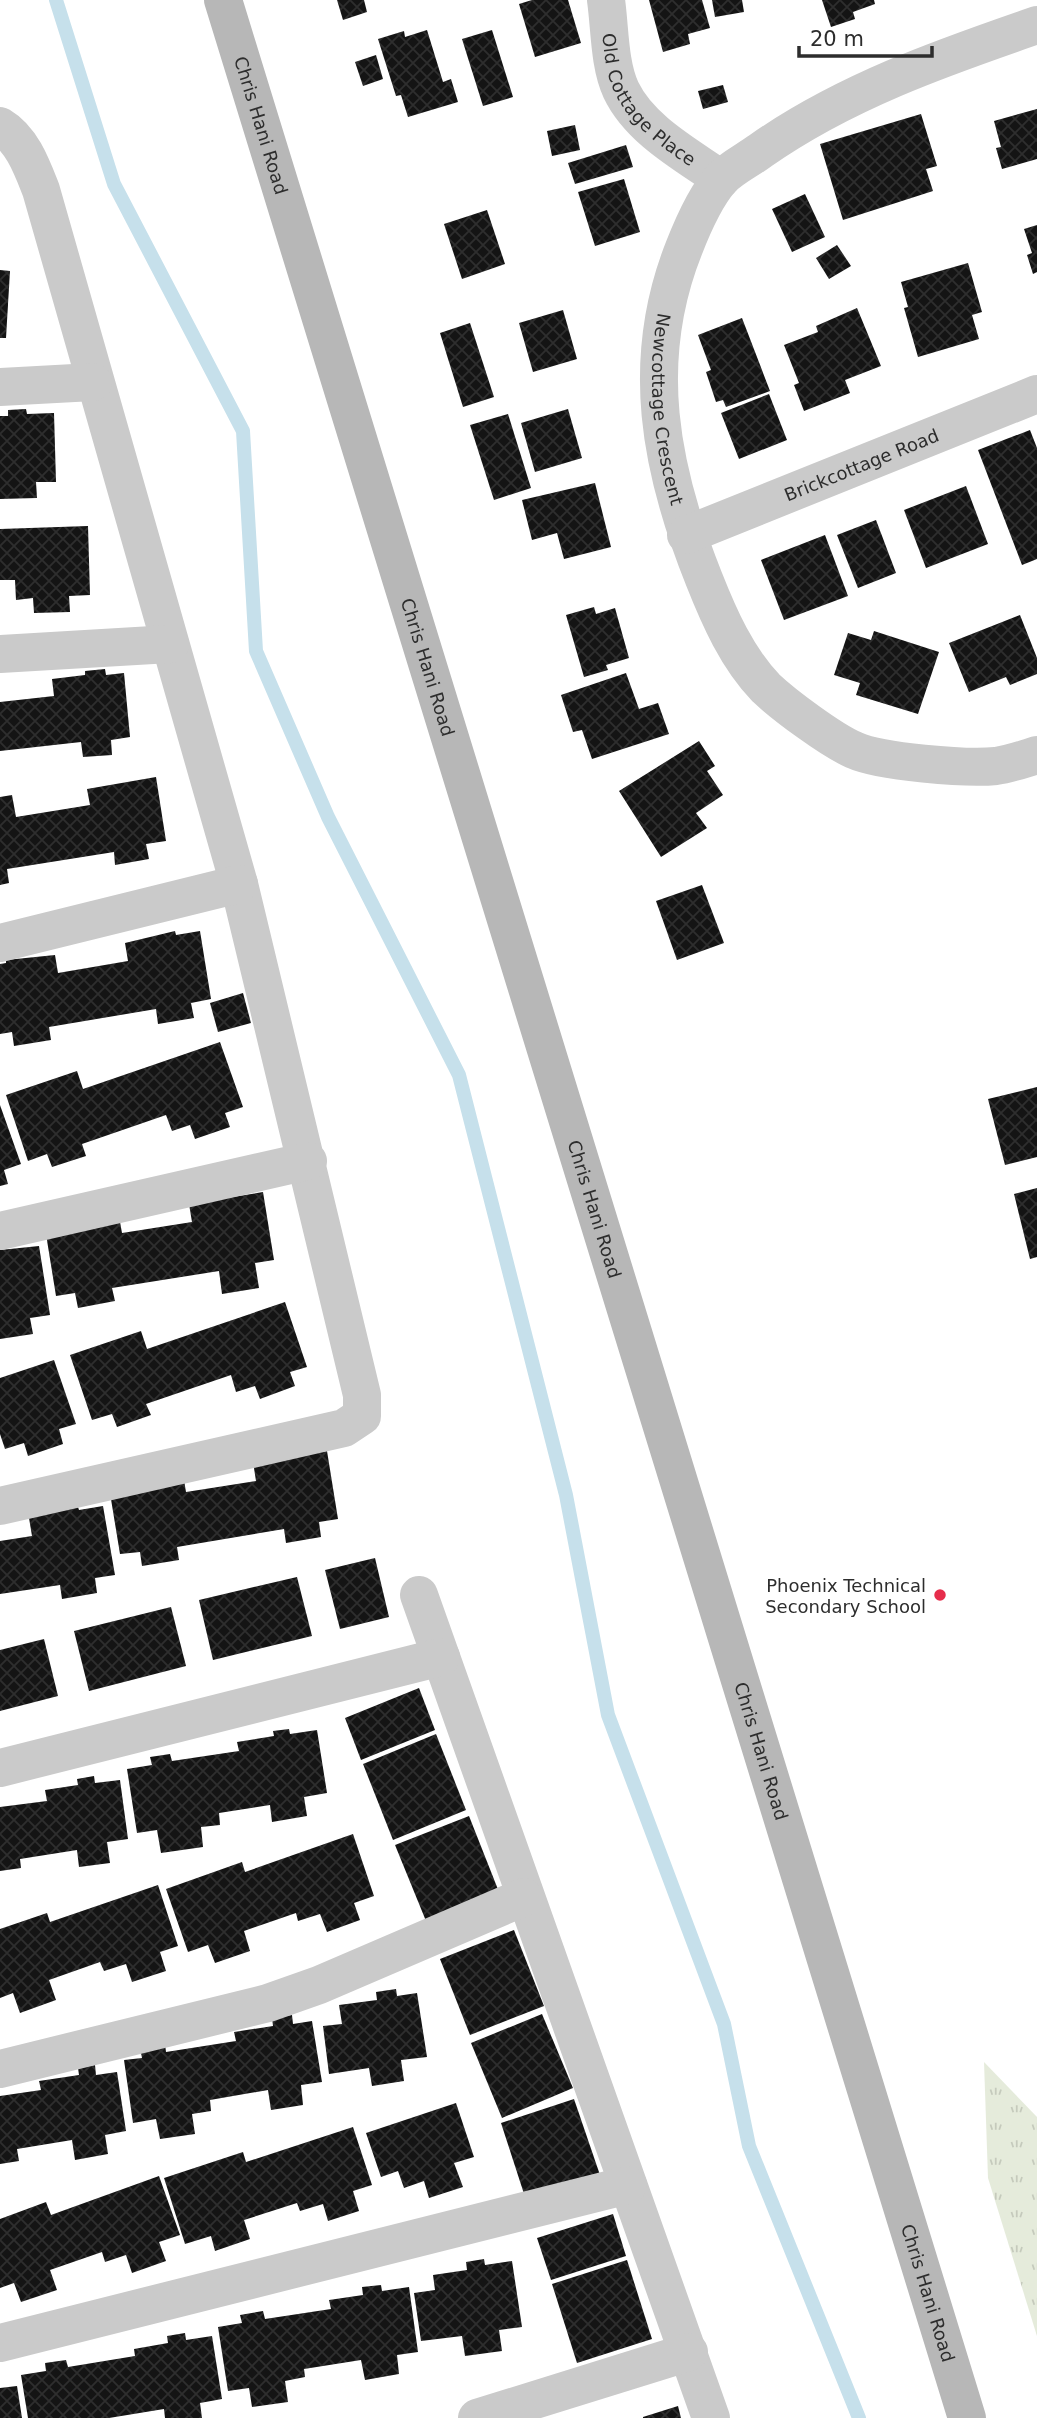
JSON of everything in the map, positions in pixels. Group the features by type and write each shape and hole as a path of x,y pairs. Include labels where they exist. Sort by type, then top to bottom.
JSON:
{"main road":[{"name":"Chris Hani Road","path":"223,0 967,2418"}],"street":[{"name":"Old Cottage Place","path":"607,0 612,49 621,90 662,138 721,178"},
{"name":"Newcottage Crescent","path":"1037,25 960,52 855,95 781,136 721,178 691,228 677,263 660,337 657,391 665,459 686,534 734,646 766,688 855,751 913,762 996,766 1037,755"},
{"path":"0,126 10,132 30,164 41,190 93,382 239,884 308,1161 362,1395 362,1416 344,1428 0,1506"},
{"path":"0,387 93,382"},
{"name":"Brickcottage Road","path":"686,534 1037,394"},
{"path":"0,654 170,644"},
{"path":"0,943 239,884"},
{"path":"0,1231 308,1161"},
{"path":"419,1595 711,2418"},
{"path":"0,1768 442,1657"},
{"path":"0,2069 268,2003 319,1985 524,1897"},
{"path":"0,2343 628,2185"},
{"path":"477,2418 689,2352"}],"green space":[{"path":"984,2062 1037,2117 1037,2336 988,2178"}],"building":[{"path":"337,0 364,0 367,12 343,20"},
{"path":"532,0 568,0 581,43 535,57 519,4"},
{"path":"649,0 702,0 710,28 688,34 690,44 663,52"},
{"path":"712,0 742,0 744,12 715,17"},
{"path":"822,0 874,0 875,4 853,12 855,19 831,27"},
{"path":"427,30 443,82 451,79 458,102 408,117 401,95 396,96 378,39 404,31 405,37"},
{"path":"492,30 513,97 483,106 462,39"},
{"path":"376,55 383,79 363,86 355,62"},
{"path":"723,85 728,102 703,109 698,91"},
{"path":"1037,109 1037,159 1002,169 996,148 1001,147 994,121"},
{"path":"921,114 937,166 926,169 933,191 843,220 820,144"},
{"path":"575,125 580,150 552,156 547,131"},
{"path":"626,145 633,167 575,184 568,163"},
{"path":"624,179 640,232 595,246 578,192"},
{"path":"805,194 825,237 792,252 772,209"},
{"path":"487,210 505,264 462,279 444,224"},
{"path":"1037,225 1037,272 1033,274 1027,255 1032,253 1024,229"},
{"path":"837,245 851,266 829,279 816,258"},
{"path":"968,263 982,312 972,315 979,339 918,357 904,308 908,307 901,282"},
{"path":"0,270 10,271 6,338 0,338"},
{"path":"857,308 881,366 845,380 850,393 804,411 794,385 799,383 784,345 818,332 816,326"},
{"path":"563,310 577,359 533,372 519,323"},
{"path":"742,318 770,391 726,407 723,400 716,402 706,372 711,370 698,335"},
{"path":"470,323 494,397 463,407 440,333"},
{"path":"769,394 787,440 739,459 721,413"},
{"path":"26,409 27,414 54,413 56,482 36,482 37,498 0,499 0,416 8,416 8,410"},
{"path":"568,409 582,458 535,472 521,423"},
{"path":"508,414 531,488 494,500 470,425"},
{"path":"1030,430 1037,448 1037,559 1022,565 978,450"},
{"path":"595,483 611,547 564,559 557,533 532,540 522,500"},
{"path":"966,486 988,544 926,568 904,510"},
{"path":"876,520 896,573 858,588 837,535"},
{"path":"88,526 90,595 69,596 70,612 34,613 33,598 16,600 15,580 0,580 0,529"},
{"path":"825,535 848,596 784,620 761,560"},
{"path":"594,607 596,614 615,608 629,658 606,665 608,670 584,677 566,615"},
{"path":"1020,615 1037,658 1037,674 1010,685 1006,677 969,692 949,643"},
{"path":"874,631 939,652 918,714 856,695 860,683 834,675 848,633 871,640"},
{"path":"105,669 106,675 124,673 130,737 111,740 112,755 83,757 81,742 0,751 0,702 54,696 52,679 85,675 85,671"},
{"path":"626,673 639,709 658,703 669,734 592,759 582,730 573,732 561,695"},
{"path":"699,741 715,766 707,771 723,795 696,813 707,828 661,857 619,791"},
{"path":"156,777 166,841 146,844 149,859 115,865 114,852 7,869 9,883 0,885 0,797 12,795 16,817 90,805 87,789"},
{"path":"702,885 724,943 677,960 656,901"},
{"path":"175,931 176,935 200,931 211,999 191,1003 194,1018 158,1024 156,1009 49,1027 51,1040 14,1046 12,1032 0,1034 0,964 6,963 6,960 55,955 58,973 128,961 125,943"},
{"path":"243,993 251,1023 218,1032 210,1003"},
{"path":"220,1042 243,1107 225,1113 230,1127 195,1139 190,1125 172,1131 166,1115 82,1144 86,1156 52,1167 47,1154 28,1161 6,1095 77,1071 83,1089"},
{"path":"1037,1087 1037,1157 1005,1165 988,1099"},
{"path":"0,1105 21,1164 4,1170 8,1184 0,1186"},
{"path":"1037,1188 1037,1257 1030,1259 1014,1194"},
{"path":"263,1192 274,1260 255,1263 259,1288 222,1294 219,1271 112,1288 115,1301 78,1308 75,1293 56,1296 45,1228 119,1216 122,1233 192,1222 189,1204"},
{"path":"39,1246 50,1315 30,1318 33,1334 0,1339 0,1250"},
{"path":"285,1302 307,1367 290,1372 295,1386 260,1399 255,1386 236,1392 231,1375 146,1404 151,1415 117,1427 112,1414 92,1420 70,1355 141,1331 147,1349"},
{"path":"54,1360 76,1424 59,1429 63,1444 28,1456 24,1443 5,1449 0,1434 0,1378"},
{"path":"327,1451 338,1519 319,1522 321,1537 286,1543 284,1529 177,1547 179,1560 142,1566 140,1552 120,1554 109,1487 183,1474 186,1492 256,1481 253,1462"},
{"path":"103,1506 115,1575 95,1578 97,1593 62,1599 60,1585 0,1594 0,1541 32,1536 29,1518 78,1507 79,1510"},
{"path":"375,1558 389,1617 340,1629 325,1570"},
{"path":"297,1577 312,1636 213,1660 199,1600"},
{"path":"171,1607 186,1666 89,1691 74,1631"},
{"path":"44,1639 58,1696 0,1711 0,1650"},
{"path":"419,1688 435,1730 361,1760 345,1718"},
{"path":"289,1729 290,1734 317,1730 327,1793 304,1797 307,1816 272,1822 270,1805 219,1813 220,1825 201,1827 203,1847 161,1853 157,1830 137,1833 127,1769 152,1765 150,1757 170,1754 172,1761 239,1751 237,1742 274,1736 273,1731"},
{"path":"436,1734 466,1810 393,1840 363,1764"},
{"path":"94,1776 95,1783 120,1780 128,1839 107,1842 110,1863 79,1867 77,1850 20,1859 21,1868 0,1871 0,1807 47,1801 45,1790 78,1785 77,1779"},
{"path":"469,1816 499,1892 426,1921 395,1845"},
{"path":"353,1834 374,1896 354,1903 360,1920 327,1932 320,1914 298,1921 296,1913 244,1931 250,1951 215,1963 208,1945 188,1952 166,1889 242,1862 245,1872"},
{"path":"158,1885 178,1946 160,1952 166,1971 132,1982 126,1964 104,1971 100,1962 49,1980 56,2000 20,2013 13,1993 0,1998 0,1929 47,1913 50,1922"},
{"path":"514,1930 544,2006 470,2035 440,1959"},
{"path":"396,1989 397,1996 417,1993 427,2057 401,2060 404,2081 372,2086 369,2068 329,2074 323,2026 342,2024 339,2005 377,2000 376,1992"},
{"path":"542,2014 573,2088 502,2118 471,2043"},
{"path":"292,2015 293,2024 312,2021 322,2082 301,2085 303,2105 271,2110 268,2090 210,2100 211,2111 192,2114 195,2134 160,2139 156,2119 133,2123 124,2060 142,2058 140,2048 165,2044 166,2052 236,2041 234,2032 273,2026 272,2018"},
{"path":"95,2065 96,2075 117,2072 126,2131 105,2135 108,2154 75,2160 72,2140 17,2149 19,2161 0,2164 0,2096 41,2090 39,2081 79,2075 78,2068"},
{"path":"574,2099 600,2175 526,2200 501,2123"},
{"path":"456,2103 474,2157 454,2163 463,2187 429,2198 424,2181 404,2188 398,2171 381,2177 366,2133"},
{"path":"353,2127 372,2185 353,2191 359,2211 328,2221 323,2204 300,2211 297,2203 244,2220 250,2239 215,2251 211,2236 185,2244 164,2178 243,2152 246,2162"},
{"path":"159,2176 180,2235 159,2242 166,2261 132,2273 126,2255 105,2262 102,2252 50,2270 57,2290 21,2302 14,2283 0,2288 0,2219 46,2202 51,2215"},
{"path":"613,2214 626,2256 551,2280 537,2238"},
{"path":"484,2259 485,2265 512,2261 522,2327 499,2330 502,2351 465,2356 462,2336 421,2341 414,2293 435,2290 433,2275 467,2270 466,2262"},
{"path":"627,2260 652,2339 577,2363 552,2284"},
{"path":"381,2285 382,2291 409,2287 418,2352 397,2355 399,2374 365,2380 361,2360 304,2369 305,2377 285,2381 288,2402 252,2407 249,2388 228,2391 218,2327 242,2323 240,2315 263,2311 265,2319 331,2309 329,2300 363,2295 362,2287"},
{"path":"185,2333 186,2340 212,2336 222,2399 200,2403 202,2418 165,2418 164,2409 109,2418 28,2418 21,2375 46,2371 45,2363 66,2360 68,2367 135,2356 134,2349 168,2343 167,2336"},
{"path":"17,2386 22,2418 0,2418 0,2388"},
{"path":"678,2406 681,2418 643,2418 643,2417"}],"waterway":[{"path":"56,0 114,184 243,431 256,651 328,817 459,1075 566,1495 608,1715 724,2024 749,2146 859,2418"}],"place":[{"name":"Phoenix Technical Secondary School","path":"940,1595"}]}
